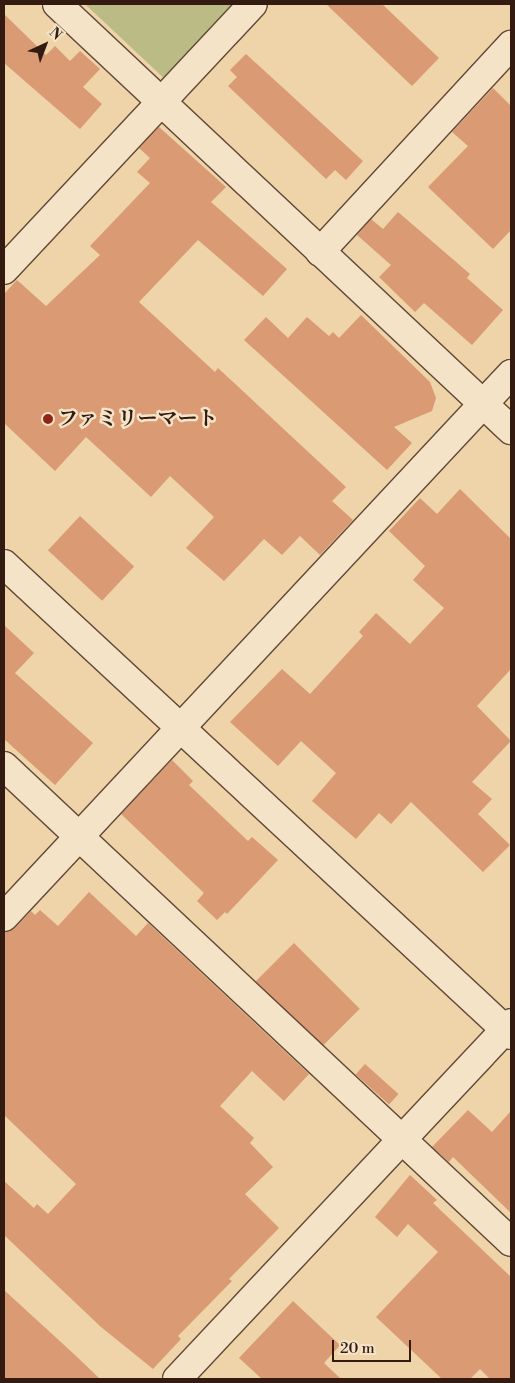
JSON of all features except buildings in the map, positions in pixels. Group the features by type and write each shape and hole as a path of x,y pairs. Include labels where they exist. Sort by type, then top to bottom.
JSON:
{"street":[{"path":"57,4 162,100 320,252 511,430"},
{"path":"4,270 253,4"},
{"path":"320,252 511,45"},
{"path":"4,917 511,374"},
{"path":"4,564 509,1029 402,1139 177,1379"},
{"path":"4,766 511,1242"}],"green space":[{"path":"85,4 241,4 168,82"}],"place":[{"name":"ファミリーマート","path":"48,419"}]}
